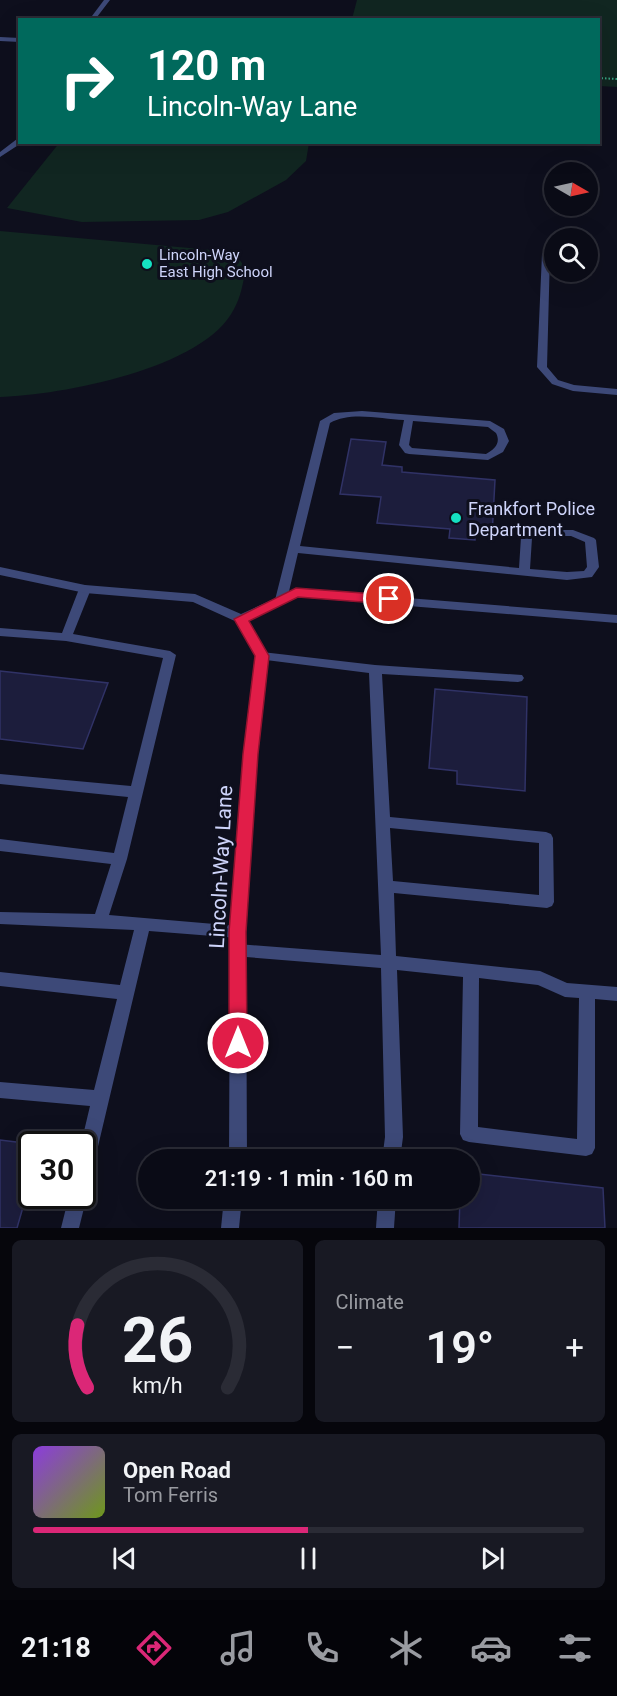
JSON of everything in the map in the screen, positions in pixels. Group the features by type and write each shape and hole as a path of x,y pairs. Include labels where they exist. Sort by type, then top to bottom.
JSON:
{"street":[{"path":"93,18 107,0"},
{"path":"0,39 18,40"},
{"path":"0,155 18,142"},
{"path":"545,282 542,367 555,382 573,388 617,392"},
{"path":"281,600 325,421 347,414 409,418 490,424 500,428 504,435 503,446 498,454 488,457 409,451 404,445 409,418"},
{"path":"292,549 524,572 567,576 588,574 593,567 590,540 573,533 534,532 527,537 524,572"},
{"path":"0,571 85,589 195,598 241,619 262,656 375,669 518,678"},
{"path":"66,637 85,589"},
{"path":"241,619 296,592 617,619"},
{"path":"0,632 66,637 170,655 120,859 100,921"},
{"name":"Lincoln-Way Lane","path":"238,1149 238,932 250,754 262,656"},
{"path":"375,669 389,962 392,1149"},
{"path":"0,779 136,792"},
{"path":"383,822 546,838 547,902 386,886"},
{"path":"0,844 120,859"},
{"path":"0,918 100,921 238,932"},
{"path":"93,1131 143,924"},
{"path":"238,951 389,962 540,978 565,990 617,994"},
{"path":"471,971 469,1134 586,1148 587,992"},
{"path":"0,979 126,993"},
{"path":"0,1090 101,1099"},
{"path":"70,1228 75,1209"},
{"path":"230,1228 232,1209"},
{"path":"385,1228 386,1209"}],"path":[{"path":"600,78 617,79"}],"green space":[{"path":"357,0 617,0 617,87 600,86 600,18 352,18"},
{"path":"58,144 309,144 306,161 286,180 228,212 199,220 82,222 7,208"},
{"path":"0,231 234,252 246,269 234,309 218,330 193,348 163,363 129,375 58,391 0,397"}],"building":[{"path":"351,439 386,442 382,465 402,467 402,472 495,480 492,536 475,534 475,540 449,538 450,529 377,523 381,497 340,494"},
{"path":"0,671 108,683 83,749 0,739"},
{"path":"435,689 527,697 525,791 457,784 457,771 429,768"},
{"path":"0,1140 18,1142 18,1209 22,1209 17,1228 0,1228"},
{"path":"480,1174 603,1188 605,1228 459,1228 460,1209 480,1209"}],"place":[{"name":"Lincoln-Way East High School","path":"147,264"},
{"name":"Frankfort Police Department","path":"456,518"}],"route":[{"path":"238,1043 238,932 250,754 262,656 241,619 296,592 389,599"}]}
